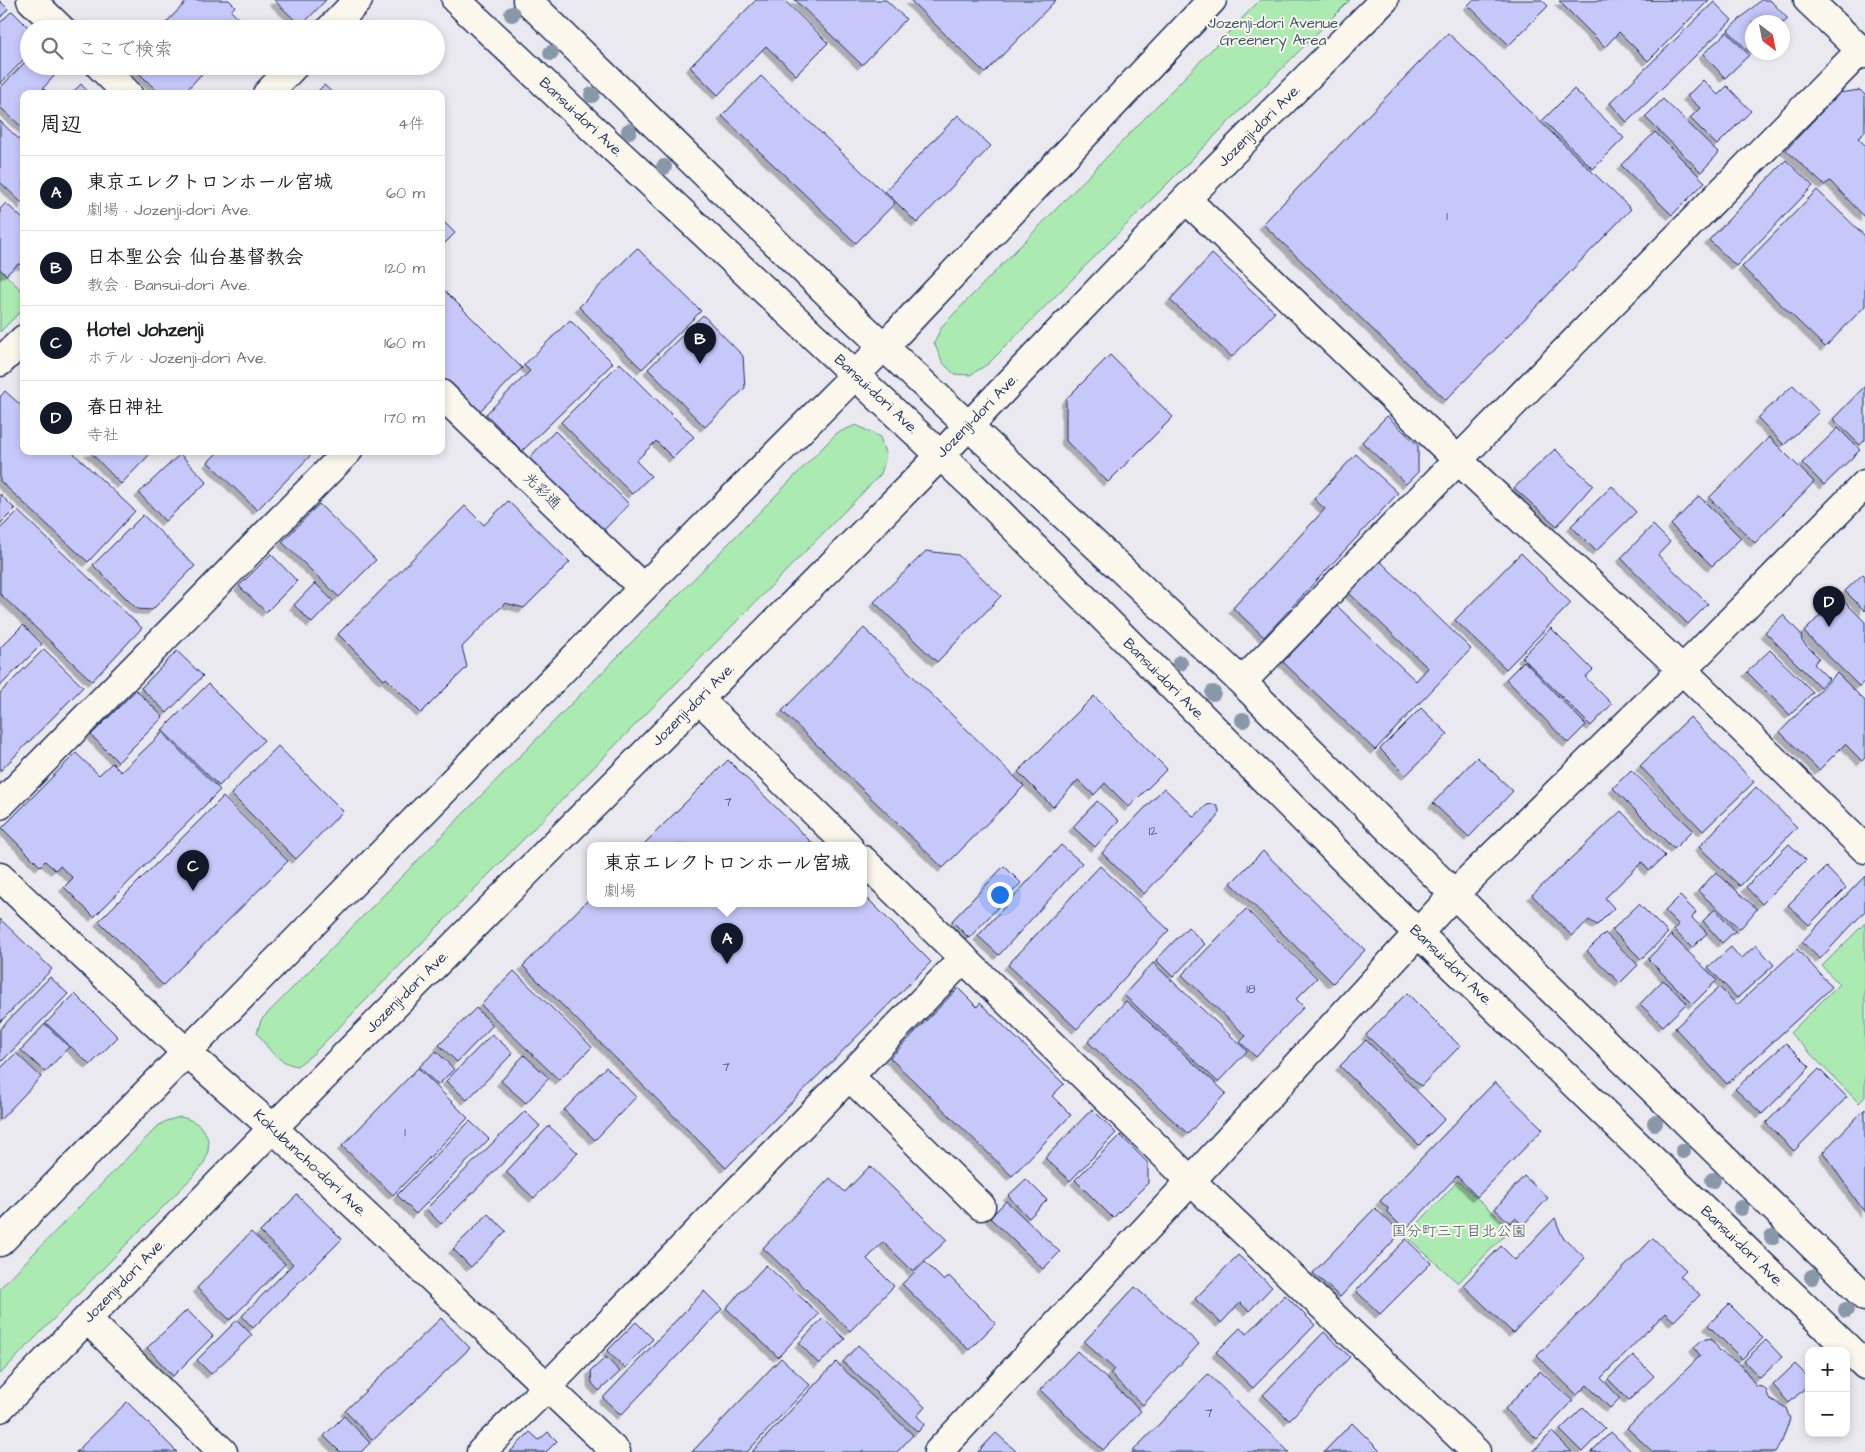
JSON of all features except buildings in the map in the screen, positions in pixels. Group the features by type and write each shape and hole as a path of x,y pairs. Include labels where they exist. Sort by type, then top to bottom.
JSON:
{"street":[{"path":"31,0 52,20"},
{"path":"339,20 358,0"},
{"name":"Bansui-dori Ave.","path":"456,0 940,455 1418,933 1865,1365"},
{"path":"527,0 883,346 1242,682 1454,894 1865,1297"},
{"name":"Jozenji-dori Ave.","path":"0,1408 273,1128 940,455 1186,199 1384,0"},
{"path":"1242,682 1458,460 1863,52 1808,0"},
{"path":"0,1242 934,295 1210,1"},
{"path":"109,75 124,90"},
{"path":"271,90 285,75"},
{"path":"1186,199 1458,460 1682,670 1865,849"},
{"path":"0,362 20,343"},
{"name":"光彩通","path":"445,398 643,588"},
{"path":"0,805 344,455"},
{"path":"938,1452 1191,1181 1454,894 1682,670 1865,484"},
{"path":"699,699 845,842"},
{"path":"867,864 1464,1448"},
{"name":"Kokubuncho-dori Ave.","path":"0,877 187,1053 273,1128 616,1452"},
{"path":"481,1452 547,1387 964,958"},
{"path":"849,1076 980,1206"},
{"path":"87,1320 223,1452"}],"green space":[{"name":"Jozenji-dori Avenue Greenery Area","path":"1260,0 1350,0 988,364 970,375 954,374 943,363 934,343 942,326"},
{"path":"0,269 20,289 20,312 0,332"},
{"path":"856,425 880,437 886,456 881,474 313,1054 297,1066 278,1058 257,1033 261,1020 837,433"},
{"path":"1865,923 1865,1097 1859,1103 1790,1033 1839,984 1822,966"},
{"path":"180,1117 197,1124 207,1136 208,1151 201,1168 0,1374 0,1288 158,1126 166,1121"},
{"name":"国分町三丁目北公園","path":"1458,1181 1511,1229 1458,1283 1406,1236"}],"place":[{"name":"日本聖公会 仙台基督教会","path":"700,364"},
{"name":"春日神社","path":"1829,627"},
{"name":"Hotel Johzenji","path":"193,891"},
{"name":"東京エレクトロンホール宮城","path":"727,964"}]}
